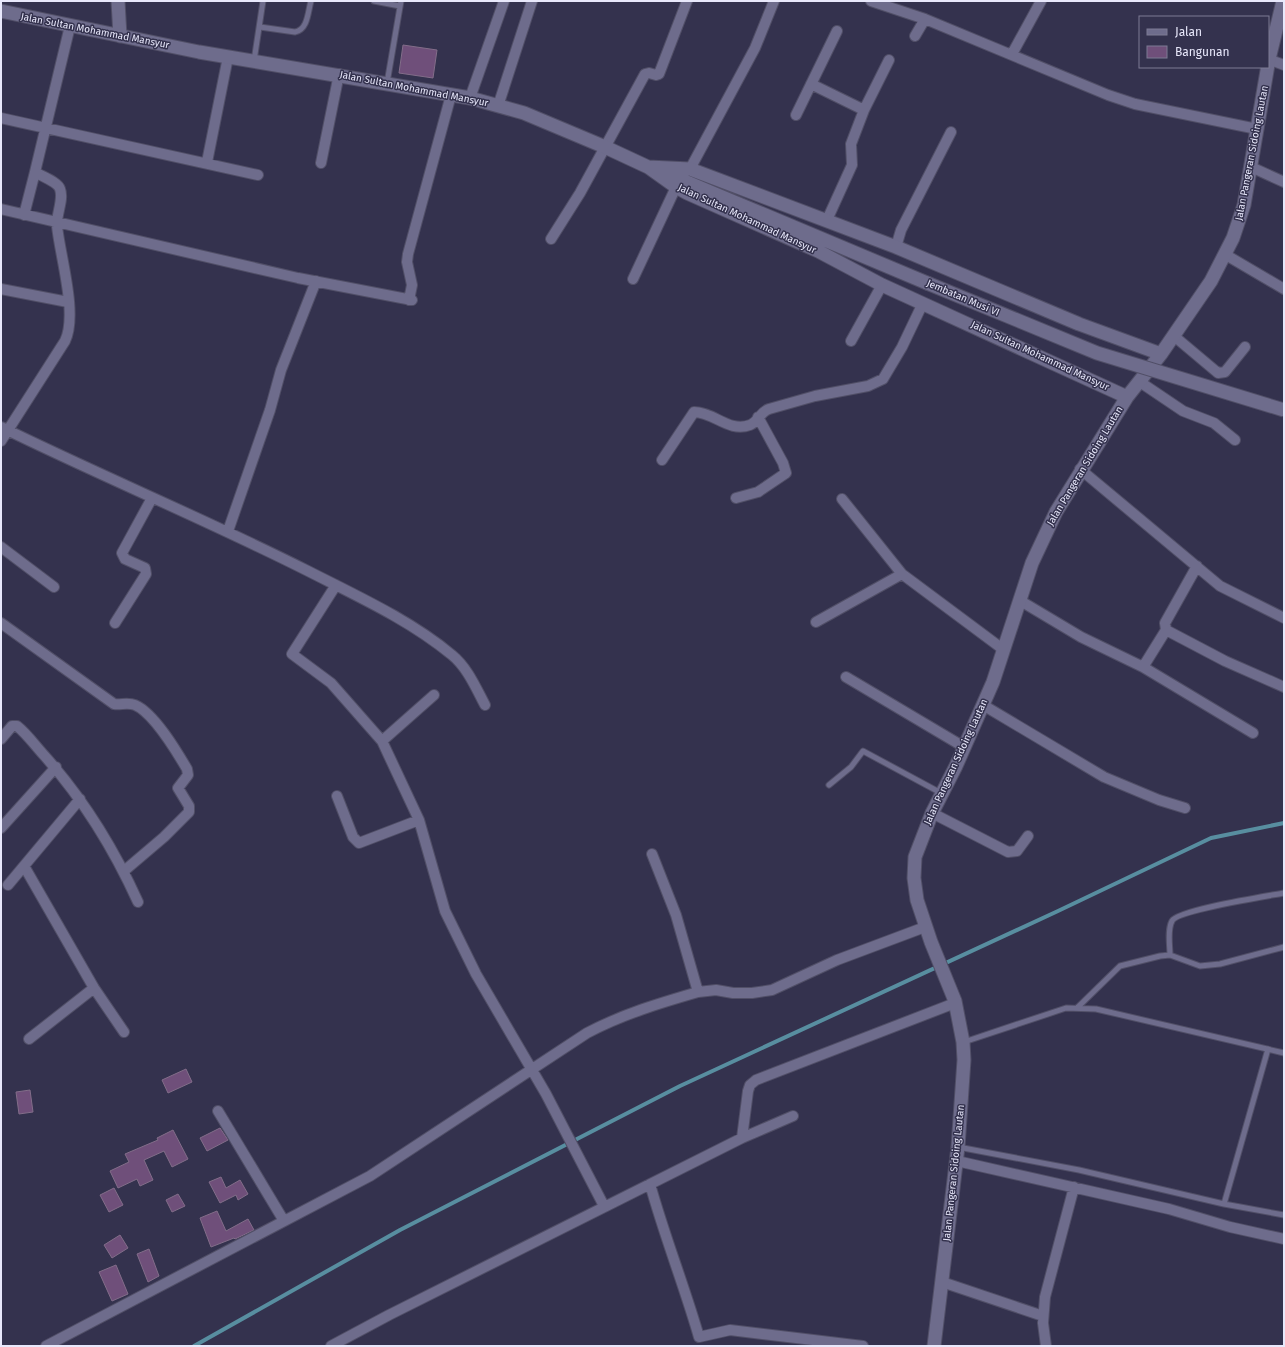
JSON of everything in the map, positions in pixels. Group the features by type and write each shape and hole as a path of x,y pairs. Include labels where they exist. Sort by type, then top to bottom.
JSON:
{"street":[{"path":"118,1 120,36"},
{"path":"470,98 504,1"},
{"path":"498,106 532,1"},
{"path":"551,240 645,74 659,74 687,1"},
{"path":"690,169 755,48 774,1"},
{"path":"871,1 925,19 1108,95 1135,104 1257,129"},
{"path":"1012,54 1041,1"},
{"name":"Jalan Pangeran Sidoing Lautan","path":"1269,59 1282,5"},
{"name":"Jalan Sultan Mohammad Mansyur","path":"1,11 120,36 254,61 339,74 470,98 524,113 605,146 648,167 676,187 818,251 882,285 1127,396"},
{"path":"915,36 925,19"},
{"path":"24,215 70,26"},
{"path":"796,114 837,30"},
{"path":"207,162 228,56"},
{"path":"1269,59 1284,65"},
{"path":"827,220 852,164 851,144 864,110 889,60"},
{"name":"Jalan Pangeran Sidoing Lautan","path":"934,1346 957,1161 964,1060 963,1042 955,1002 931,942 915,890 913,867 919,844 983,705 1004,650 1019,600 1044,534 1080,469 1127,396 1140,382 1174,336 1211,281 1226,255 1241,216 1267,68"},
{"path":"321,163 339,74"},
{"path":"811,84 864,110"},
{"path":"1,209 57,224 316,281 410,300 412,284 407,262 408,254 451,95"},
{"path":"1,118 207,162 258,175"},
{"path":"896,247 901,230 951,132"},
{"path":"648,167 690,169 896,247 1079,324 1161,354"},
{"name":"Jembatan Musi VI","path":"648,167 682,179 1097,353 1284,410"},
{"path":"1250,167 1284,182"},
{"path":"1,441 5,429 67,337 69,325 68,302 57,224 60,189 58,185 35,172"},
{"path":"633,280 676,187"},
{"path":"1226,255 1284,289"},
{"path":"228,531 270,410 281,370 316,281"},
{"path":"851,341 882,285"},
{"path":"1,289 68,302"},
{"path":"662,460 694,412 734,427 749,425 769,409 815,396 868,386 883,379 902,346 923,303"},
{"path":"1174,336 1218,373 1225,372 1245,347"},
{"path":"1140,382 1183,411 1214,423 1235,440"},
{"path":"736,498 758,492 786,473 781,459 758,417"},
{"path":"5,429 152,498 228,531 336,585 413,627 453,656 466,671 485,705"},
{"path":"1080,469 1220,586 1284,618"},
{"path":"115,623 146,574 145,568 125,558 122,553 152,498"},
{"path":"842,499 902,574 1004,650"},
{"path":"1,547 54,587"},
{"path":"1143,667 1166,630 1165,623 1197,566"},
{"path":"816,622 902,574"},
{"path":"336,585 292,654 331,682 382,741 419,820 445,911 476,974 532,1070 604,1206"},
{"path":"1019,600 1081,637 1143,667 1253,733"},
{"path":"1,623 114,704 131,704 138,706 153,721 187,769 188,775 178,788 189,806 189,812 164,837 124,871"},
{"path":"1166,630 1225,661 1284,687"},
{"path":"846,677 964,746"},
{"path":"382,741 434,696"},
{"path":"983,705 1104,777 1159,800 1185,808"},
{"path":"1,740 12,726 17,726 56,767 80,799 104,836 124,871 138,902"},
{"path":"1,828 56,767"},
{"path":"337,796 353,837 359,843 419,820"},
{"path":"8,885 80,799"},
{"path":"932,813 1008,852 1016,851 1028,836"},
{"path":"652,854 676,915 698,992"},
{"path":"24,866 94,988 124,1032"},
{"path":"46,1346 370,1176 587,1033 641,1009 698,992 716,990 733,993 752,993 772,990 837,960 926,927"},
{"path":"29,1039 94,988"},
{"path":"742,1138 748,1091 750,1085 756,1080 955,1002"},
{"path":"218,1111 284,1221"},
{"path":"331,1346 604,1206 742,1138 793,1116"},
{"path":"957,1161 1074,1187 1284,1239"},
{"path":"650,1184 661,1223 685,1288 699,1337 730,1330 863,1346"},
{"path":"1046,1346 1043,1316 1045,1297 1074,1187"},
{"path":"942,1282 1043,1316"}],"lane":[{"path":"254,61 263,1"},
{"path":"260,27 298,31 304,26 311,1"},
{"path":"374,1 400,4 387,84"},
{"path":"829,785 851,767 863,751 944,791"},
{"path":"1170,955 1171,925 1172,920 1176,917 1208,908 1284,894"},
{"path":"1078,1007 1120,966 1170,955 1200,966 1209,965 1284,947"},
{"path":"963,1042 1056,1011 1078,1007 1096,1009 1284,1053"},
{"path":"1224,1204 1268,1049"},
{"path":"958,1147 1079,1170 1224,1204 1284,1215"}],"building":[{"path":"403,45 437,50 433,78 399,73"},
{"path":"186,1069 192,1082 168,1093 162,1080"},
{"path":"30,1090 33,1112 19,1114 16,1092"},
{"path":"220,1128 228,1140 207,1151 200,1138"},
{"path":"173,1130 188,1159 172,1167 164,1151 144,1160 153,1180 140,1186 137,1179 118,1188 110,1171 129,1162 125,1154 158,1140 157,1138"},
{"path":"221,1177 226,1188 240,1180 248,1194 238,1200 236,1195 220,1203 209,1182"},
{"path":"114,1188 123,1205 109,1212 100,1195"},
{"path":"178,1194 185,1206 172,1212 166,1200"},
{"path":"217,1211 226,1231 248,1219 254,1230 235,1239 234,1238 211,1247 200,1218"},
{"path":"120,1235 128,1248 112,1258 104,1245"},
{"path":"149,1249 159,1276 148,1282 137,1254"},
{"path":"116,1265 128,1294 112,1301 99,1272"}],"waterway":[{"path":"194,1346 400,1230 680,1086 1058,911 1211,838 1284,823"}]}
